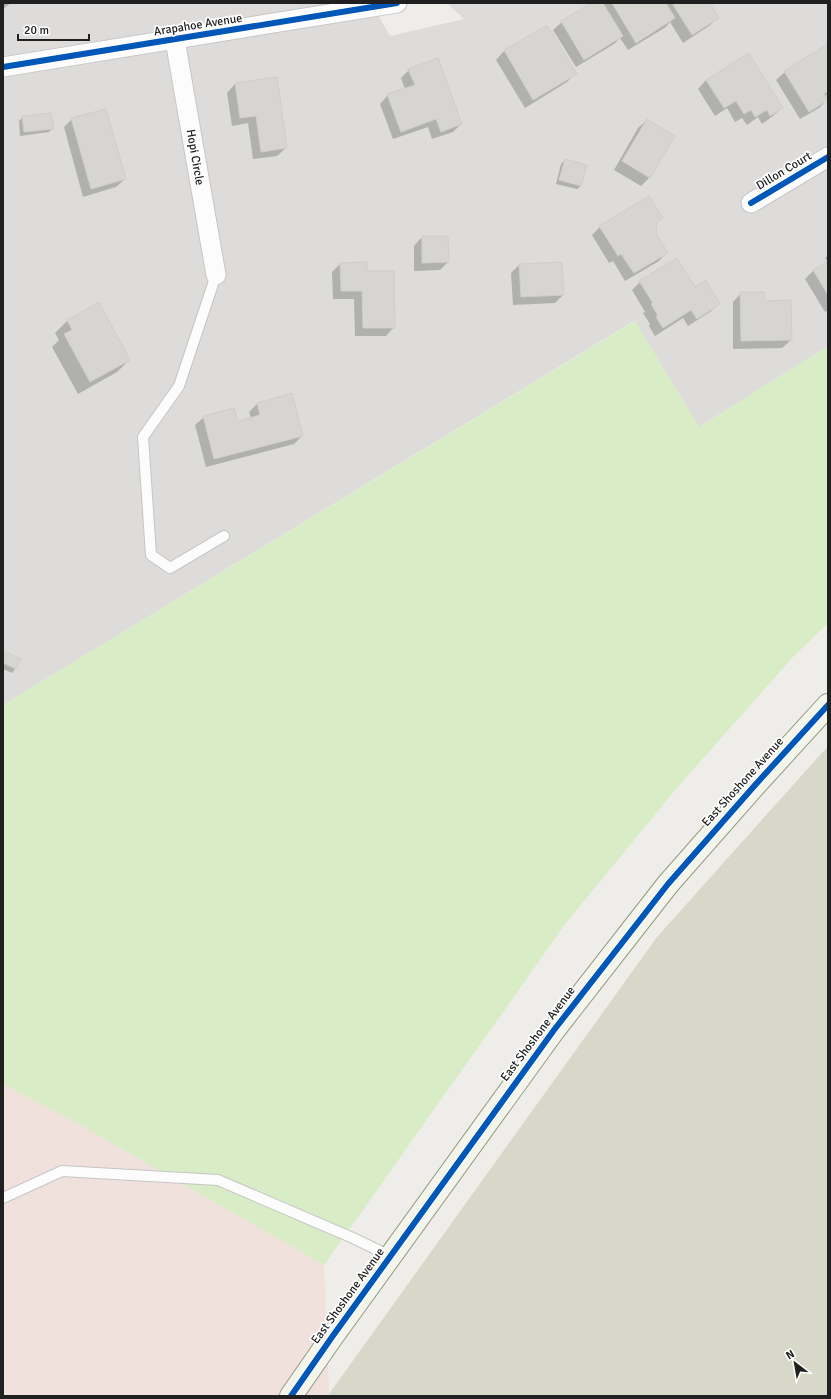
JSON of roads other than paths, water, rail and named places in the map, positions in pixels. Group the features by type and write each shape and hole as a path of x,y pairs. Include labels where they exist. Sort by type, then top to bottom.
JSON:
{"street":[{"name":"Arapahoe Avenue","path":"3,67 397,3"},
{"name":"Hopi Circle","path":"175,40 216,275"},
{"name":"Dillon Court","path":"751,203 828,157"},
{"name":"East Shoshone Avenue","path":"291,1396 390,1256 554,1030 668,884 828,704"}],"lane":[{"path":"216,275 179,386 143,437 151,555 170,568 224,536"},
{"path":"3,1198 62,1171 218,1180 353,1238 390,1256"}]}
